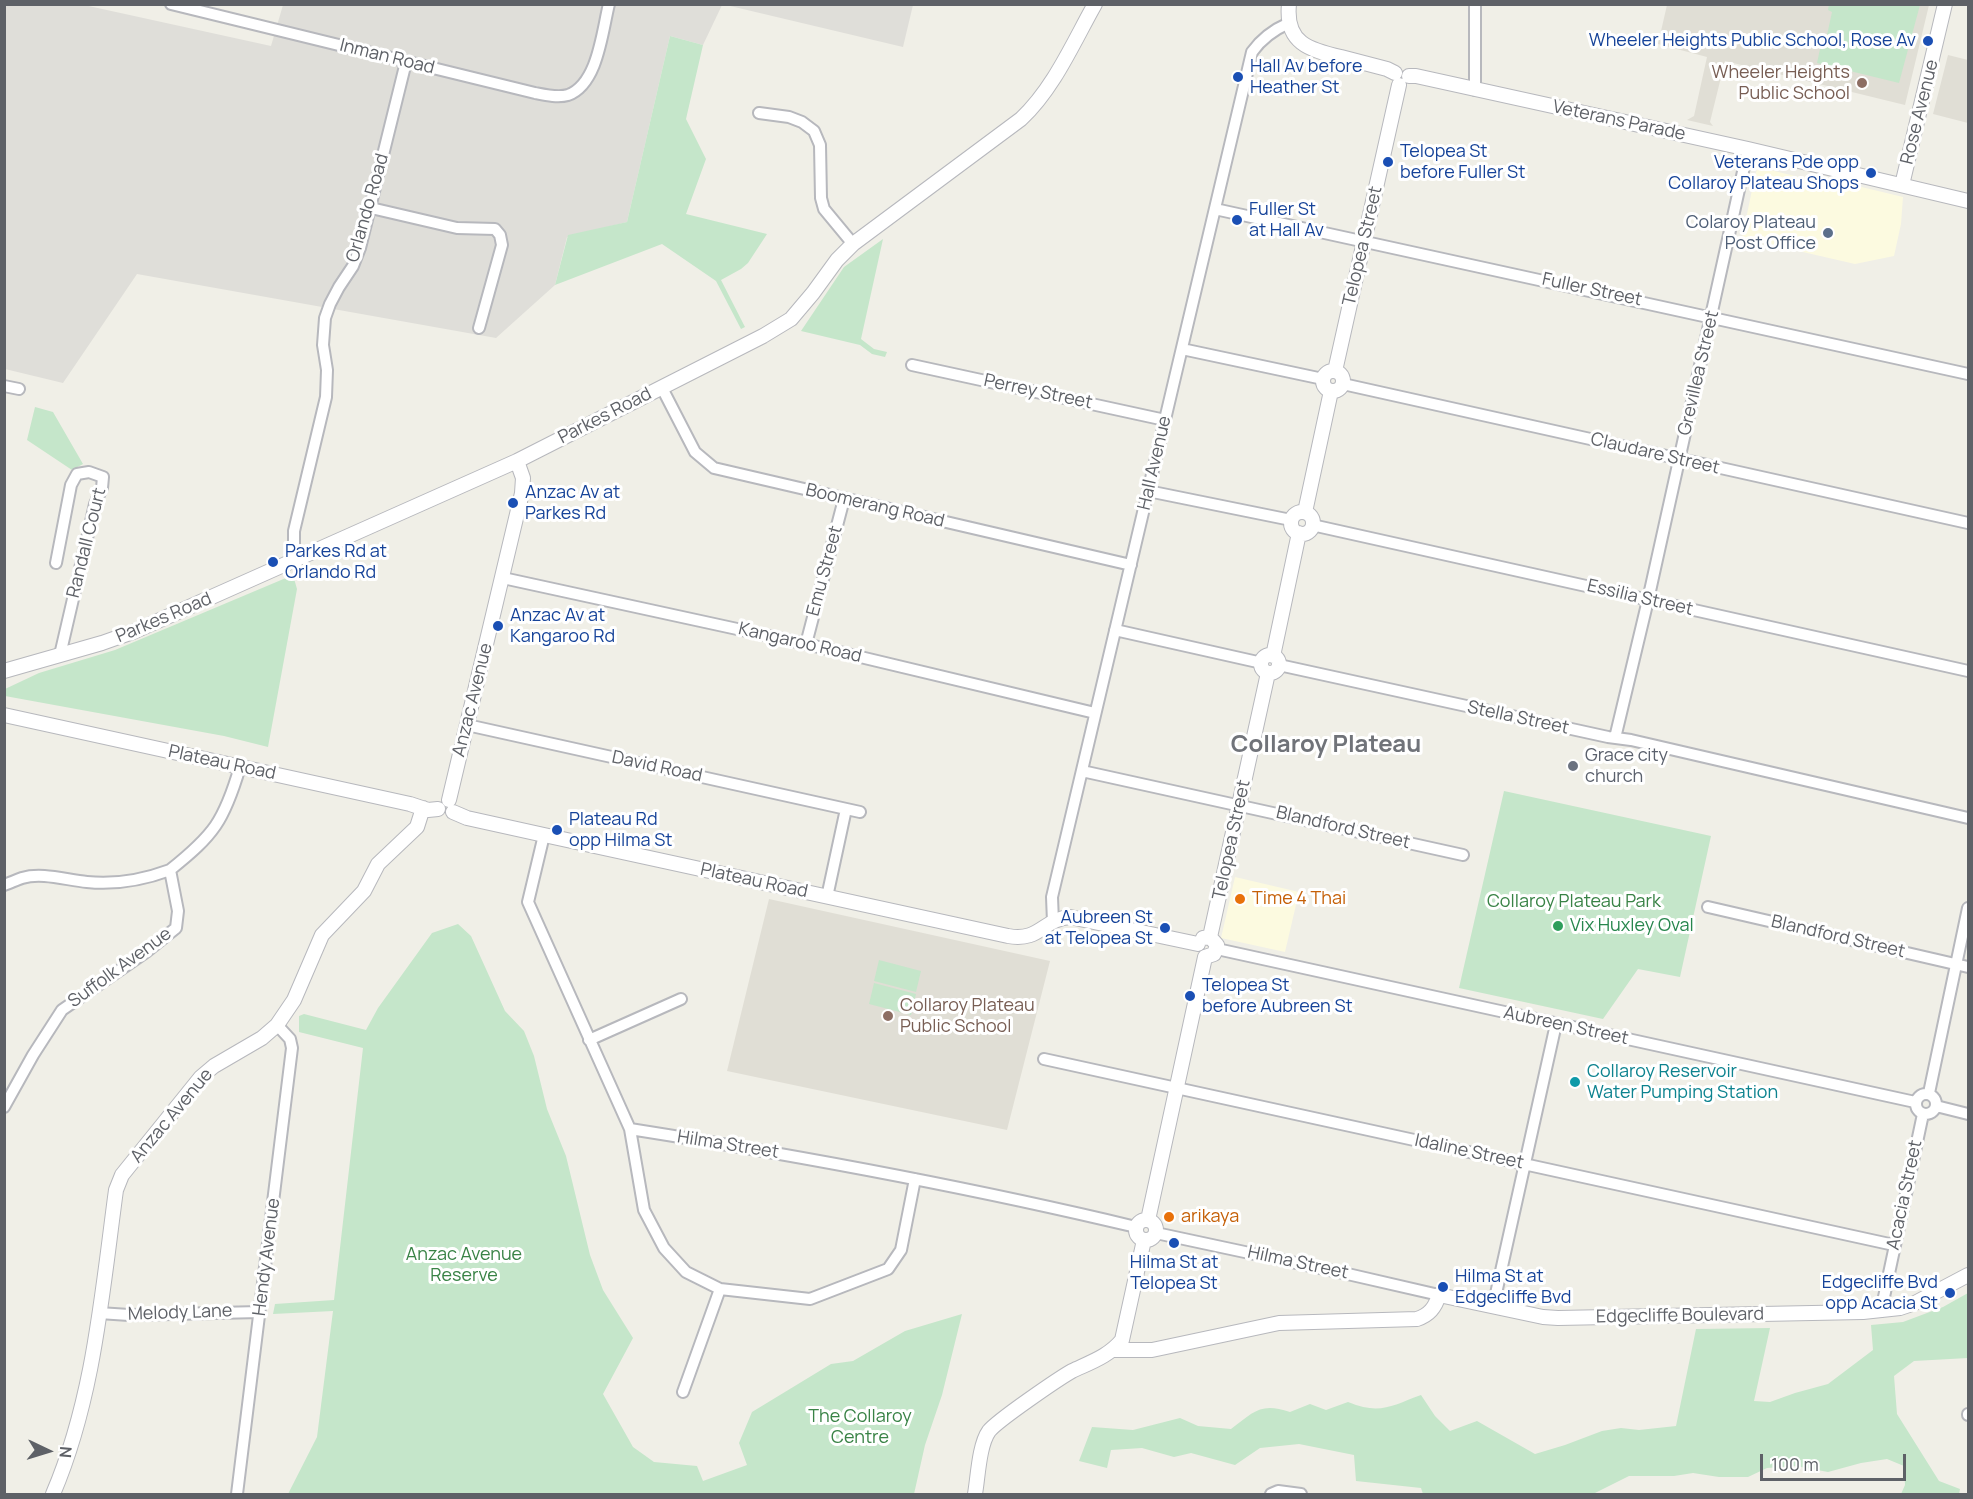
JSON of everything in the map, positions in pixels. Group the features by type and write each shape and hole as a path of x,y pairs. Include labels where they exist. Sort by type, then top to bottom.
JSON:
{"street":[{"name":"Inman Road","path":"171,4 535,93 557,96 567,95 577,90 593,68 609,4"},
{"name":"Parkes Road","path":"4,671 134,632 298,560 517,461 791,320 837,260 853,244 1034,107 1095,4"},
{"path":"1289,4 1289,23"},
{"path":"1475,4 1475,90"},
{"name":"Rose Avenue","path":"1902,185 1945,4"},
{"name":"Veterans Parade","path":"1289,23 1295,37 1306,47 1321,53 1387,69 1401,78 1416,76 1748,149 1968,201"},
{"name":"Hall Avenue","path":"1053,922 1052,897 1252,52 1260,40 1289,23"},
{"name":"Orlando Road","path":"298,560 294,546 294,531 326,397 327,370 323,345 325,318 360,248 406,62"},
{"name":"Telopea Street","path":"1305,512 1336,382 1364,240 1401,78"},
{"path":"759,113 789,117 802,122 814,131 820,145 820,198 824,209 853,244"},
{"name":"Grevillea Street","path":"1616,738 1748,149"},
{"path":"371,208 457,228 495,229 500,235 502,245 479,328"},
{"name":"Fuller Street","path":"1215,209 1712,316 1968,374"},
{"path":"1182,349 1323,379 1325,388 1336,382"},
{"name":"Perrey Street","path":"912,365 1165,420"},
{"name":"Claudare Street","path":"1336,382 1968,523"},
{"path":"4,386 19,389"},
{"name":"Boomerang Road","path":"662,388 695,452 714,468 1131,565"},
{"name":"Anzac Avenue","path":"447,807 524,483 517,461"},
{"name":"Randall Court","path":"56,563 74,479 77,474 89,472 103,477 60,655"},
{"path":"1148,491 1292,520"},
{"name":"Emu Street","path":"806,644 844,499"},
{"path":"1305,512 1312,519 1312,525 1309,531 1299,533 1292,527 1292,520 1298,513 1305,512"},
{"name":"Essilia Street","path":"1312,525 1968,671"},
{"name":"Telopea Street","path":"1142,1224 1177,1088 1299,533"},
{"name":"Kangaroo Road","path":"503,578 806,644 1095,713"},
{"name":"Stella Street","path":"1115,630 1616,738 1968,818"},
{"name":"Plateau Road","path":"4,716 428,810 447,807 467,818 1015,938 1029,937 1053,922"},
{"name":"David Road","path":"467,726 860,812"},
{"path":"4,885 24,877 123,883 148,878 170,870 199,847 219,823 232,796 240,767"},
{"name":"Blandford Street","path":"1082,771 1463,855"},
{"name":"Anzac Avenue","path":"53,1494 83,1408 95,1346 116,1190 122,1175 201,1077 214,1066 262,1038 277,1025 294,1000 321,935 364,891 378,864 417,827 423,808"},
{"path":"827,897 846,809"},
{"path":"544,835 528,902 630,1129 644,1210 664,1248 686,1272 720,1289 810,1299 888,1269 901,1250 915,1179"},
{"name":"Suffolk Avenue","path":"4,1107 62,1010 146,952 176,928 178,911 170,870"},
{"name":"Blandford Street","path":"1708,907 1968,967"},
{"path":"1929,1093 1968,908"},
{"name":"Aubreen Street","path":"1053,922 1059,918 1070,917 1915,1102"},
{"path":"589,1040 681,999"},
{"path":"1493,1307 1556,1023"},
{"name":"Hendy Avenue","path":"237,1494 292,1048 290,1040 277,1025"},
{"name":"Idaline Street","path":"1044,1059 1894,1245"},
{"path":"1929,1093 1935,1098 1936,1106 1931,1113 1923,1114 1917,1109 1915,1102 1921,1094 1929,1093"},
{"path":"1936,1106 1968,1114"},
{"name":"Acacia Street","path":"1881,1311 1923,1114"},
{"name":"Hilma Street","path":"630,1129 764,1150 1142,1224"},
{"path":"975,1494 984,1445 989,1431 1069,1373 1114,1350 1122,1340 1150,1236 1137,1234 1142,1224"},
{"name":"Hilma Street","path":"1150,1236 1352,1275 1439,1295"},
{"name":"Edgecliffe Boulevard","path":"1439,1295 1558,1318 1881,1311 1915,1303 1968,1275"},
{"path":"683,1392 720,1289"},
{"path":"1114,1350 1152,1350 1279,1323 1417,1318 1431,1311 1439,1295"},
{"name":"Melody Lane","path":"99,1313 129,1315 260,1311"},
{"path":"1271,1494 1278,1491 1301,1494"}],"shaded area":[{"path":"5,5 84,5 271,46 283,5 722,5 703,45 670,36 627,222 567,237 555,285 496,338 137,274 63,383 5,369"},
{"path":"726,5 913,5 903,47"},
{"name":"Wheeler Heights Public School","path":"1667,5 1929,5 1905,105 1725,61 1710,122 1713,126 1687,120 1694,116 1707,57 1658,44"},
{"path":"1948,55 1968,60 1968,123 1933,114"},
{"path":"1758,167 1799,177 1816,176 1903,197 1901,224 1894,256 1855,264 1742,238 1752,190 1750,189"},
{"path":"1235,877 1299,892 1285,952 1221,938"},
{"name":"Collaroy Plateau Public School","path":"769,899 1050,961 1007,1130 727,1071"}],"green space":[{"path":"1829,4 1920,5 1899,83 1817,63 1823,35 1827,35 1832,12 1828,10"},
{"path":"670,36 703,45 686,119 706,159 686,214 767,234 748,263 721,280 745,327 741,329 716,281 662,244 555,285 568,235 627,222"},
{"path":"883,239 861,339 874,349 887,352 885,357 872,354 860,345 801,331 844,267"},
{"path":"35,407 53,412 83,464 72,470 27,440"},
{"path":"293,575 297,589 268,747 224,736 5,696 5,689 39,673 115,650"},
{"name":"Collaroy Plateau Park","path":"1504,791 1711,836 1680,977 1638,969 1603,1019 1459,988"},
{"name":"Anzac Avenue Reserve","path":"458,924 471,936 505,1011 524,1031 534,1056 547,1109 566,1156 590,1255 603,1290 633,1338 603,1394 633,1447 654,1462 697,1466 703,1481 747,1465 739,1443 752,1412 831,1364 853,1361 905,1331 962,1314 942,1395 925,1445 914,1494 288,1494 317,1437 333,1311 273,1314 275,1304 334,1300 363,1048 299,1032 299,1016 304,1014 366,1030 378,1008 432,933"},
{"path":"879,960 921,971 916,992 874,981"},
{"path":"874,983 916,994 911,1015 869,1004"},
{"path":"1968,1293 1968,1358 1914,1361 1894,1376 1897,1414 1939,1481 1960,1489 1959,1494 1901,1494 1905,1485 1904,1466 1887,1459 1828,1472 1796,1466 1767,1468 1748,1477 1719,1477 1693,1473 1674,1476 1629,1476 1593,1494 1423,1494 1421,1488 1356,1481 1354,1455 1299,1444 1260,1448 1235,1465 1191,1453 1174,1457 1142,1448 1111,1450 1107,1468 1079,1461 1092,1427 1133,1430 1180,1418 1198,1426 1231,1429 1258,1410 1271,1408 1290,1412 1310,1404 1326,1410 1348,1402 1369,1408 1385,1408 1421,1395 1435,1416 1450,1431 1477,1421 1535,1454 1602,1431 1676,1426 1696,1329 1770,1328 1754,1401 1770,1402 1828,1384 1873,1350 1871,1325 1903,1322 1943,1307"}],"place":[{"name":"Wheeler Heights Public School, Rose Av","path":"1928,41"},
{"name":"Hall Av before Heather St","path":"1238,77"},
{"name":"Wheeler Heights Public School","path":"1862,83"},
{"name":"Telopea St before Fuller St","path":"1388,162"},
{"name":"Veterans Pde opp Collaroy Plateau Shops","path":"1871,173"},
{"name":"Fuller St at Hall Av","path":"1237,220"},
{"name":"Colaroy Plateau Post Office","path":"1828,233"},
{"name":"Anzac Av at Parkes Rd","path":"513,503"},
{"name":"Parkes Rd at Orlando Rd","path":"273,562"},
{"name":"Anzac Av at Kangaroo Rd","path":"498,626"},
{"name":"Grace city church","path":"1573,766"},
{"name":"Plateau Rd opp Hilma St","path":"557,830"},
{"name":"Time 4 Thai","path":"1240,899"},
{"name":"Vix Huxley Oval","path":"1558,926"},
{"name":"Aubreen St at Telopea St","path":"1165,928"},
{"name":"Telopea St before Aubreen St","path":"1190,996"},
{"name":"Collaroy Plateau Public School","path":"888,1016"},
{"name":"Collaroy Reservoir Water Pumping Station","path":"1575,1082"},
{"name":"arikaya","path":"1169,1217"},
{"name":"Hilma St at Telopea St","path":"1174,1243"},
{"name":"Hilma St at Edgecliffe Bvd","path":"1443,1287"},
{"name":"Edgecliffe Bvd opp Acacia St","path":"1950,1293"}],"district":[{"name":"Collaroy Plateau","path":"1326,745"}],"park label":[{"name":"The Collaroy Centre","path":"860,1427"}]}
